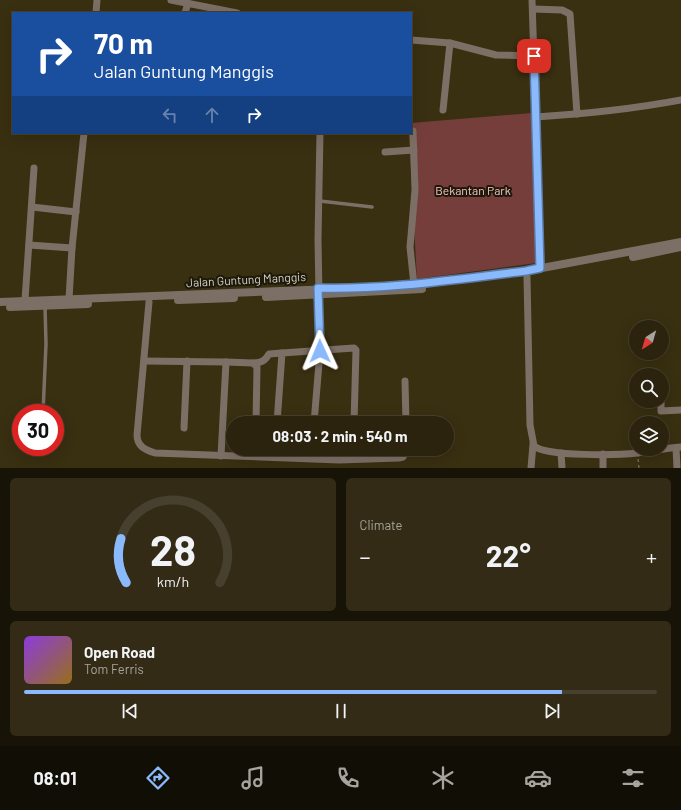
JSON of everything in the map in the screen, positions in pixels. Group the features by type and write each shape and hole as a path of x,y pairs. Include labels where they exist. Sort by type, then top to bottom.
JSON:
{"street":[{"path":"96,12 97,0"},
{"path":"171,0 232,12"},
{"path":"532,0 542,270"},
{"path":"186,12 188,4"},
{"path":"533,9 562,10 570,15 577,114"},
{"path":"412,40 450,43 496,55 534,56"},
{"path":"443,110 450,43"},
{"path":"536,117 646,106 681,100"},
{"path":"413,131 414,211 410,247 414,284"},
{"path":"69,299 72,248 84,134"},
{"path":"315,416 320,351 318,292 320,134"},
{"path":"385,152 414,150"},
{"path":"25,300 34,168"},
{"path":"32,206 76,212"},
{"name":"Jalan Guntung Manggis","path":"0,302 69,299 149,302 318,292 414,284 442,284 527,277 542,270 681,242"},
{"path":"29,245 72,248"},
{"name":"Jalan Guntung Manggis","path":"0,307 45,306 115,300 318,292 404,291 681,248"},
{"path":"527,277 530,425 533,444 531,468"},
{"path":"149,302 137,435 137,441 140,446 155,453 221,456 339,460 399,458 404,456"},
{"path":"144,362 187,361 253,364 262,362 269,354 354,348 356,349 354,416"},
{"path":"277,416 282,353"},
{"path":"184,428 187,361"},
{"path":"221,456 226,362"},
{"path":"253,364 257,367 256,416"},
{"path":"405,382 406,416"},
{"path":"661,408 661,411 681,410"},
{"path":"533,444 539,449 561,453 629,453"},
{"path":"676,468 678,448"},
{"path":"561,453 562,468"},
{"path":"603,454 603,468"},
{"path":"338,468 339,460"}],"lane":[{"path":"320,201 372,207"},
{"path":"43,404 46,344 45,306"}],"path":[{"path":"638,456 639,468"}],"green space":[{"name":"Bekantan Park","path":"532,113 536,263 417,279 409,134 412,134 412,123"}],"route":[{"path":"320,351 318,288 334,289 429,283 540,268 534,56"}]}
